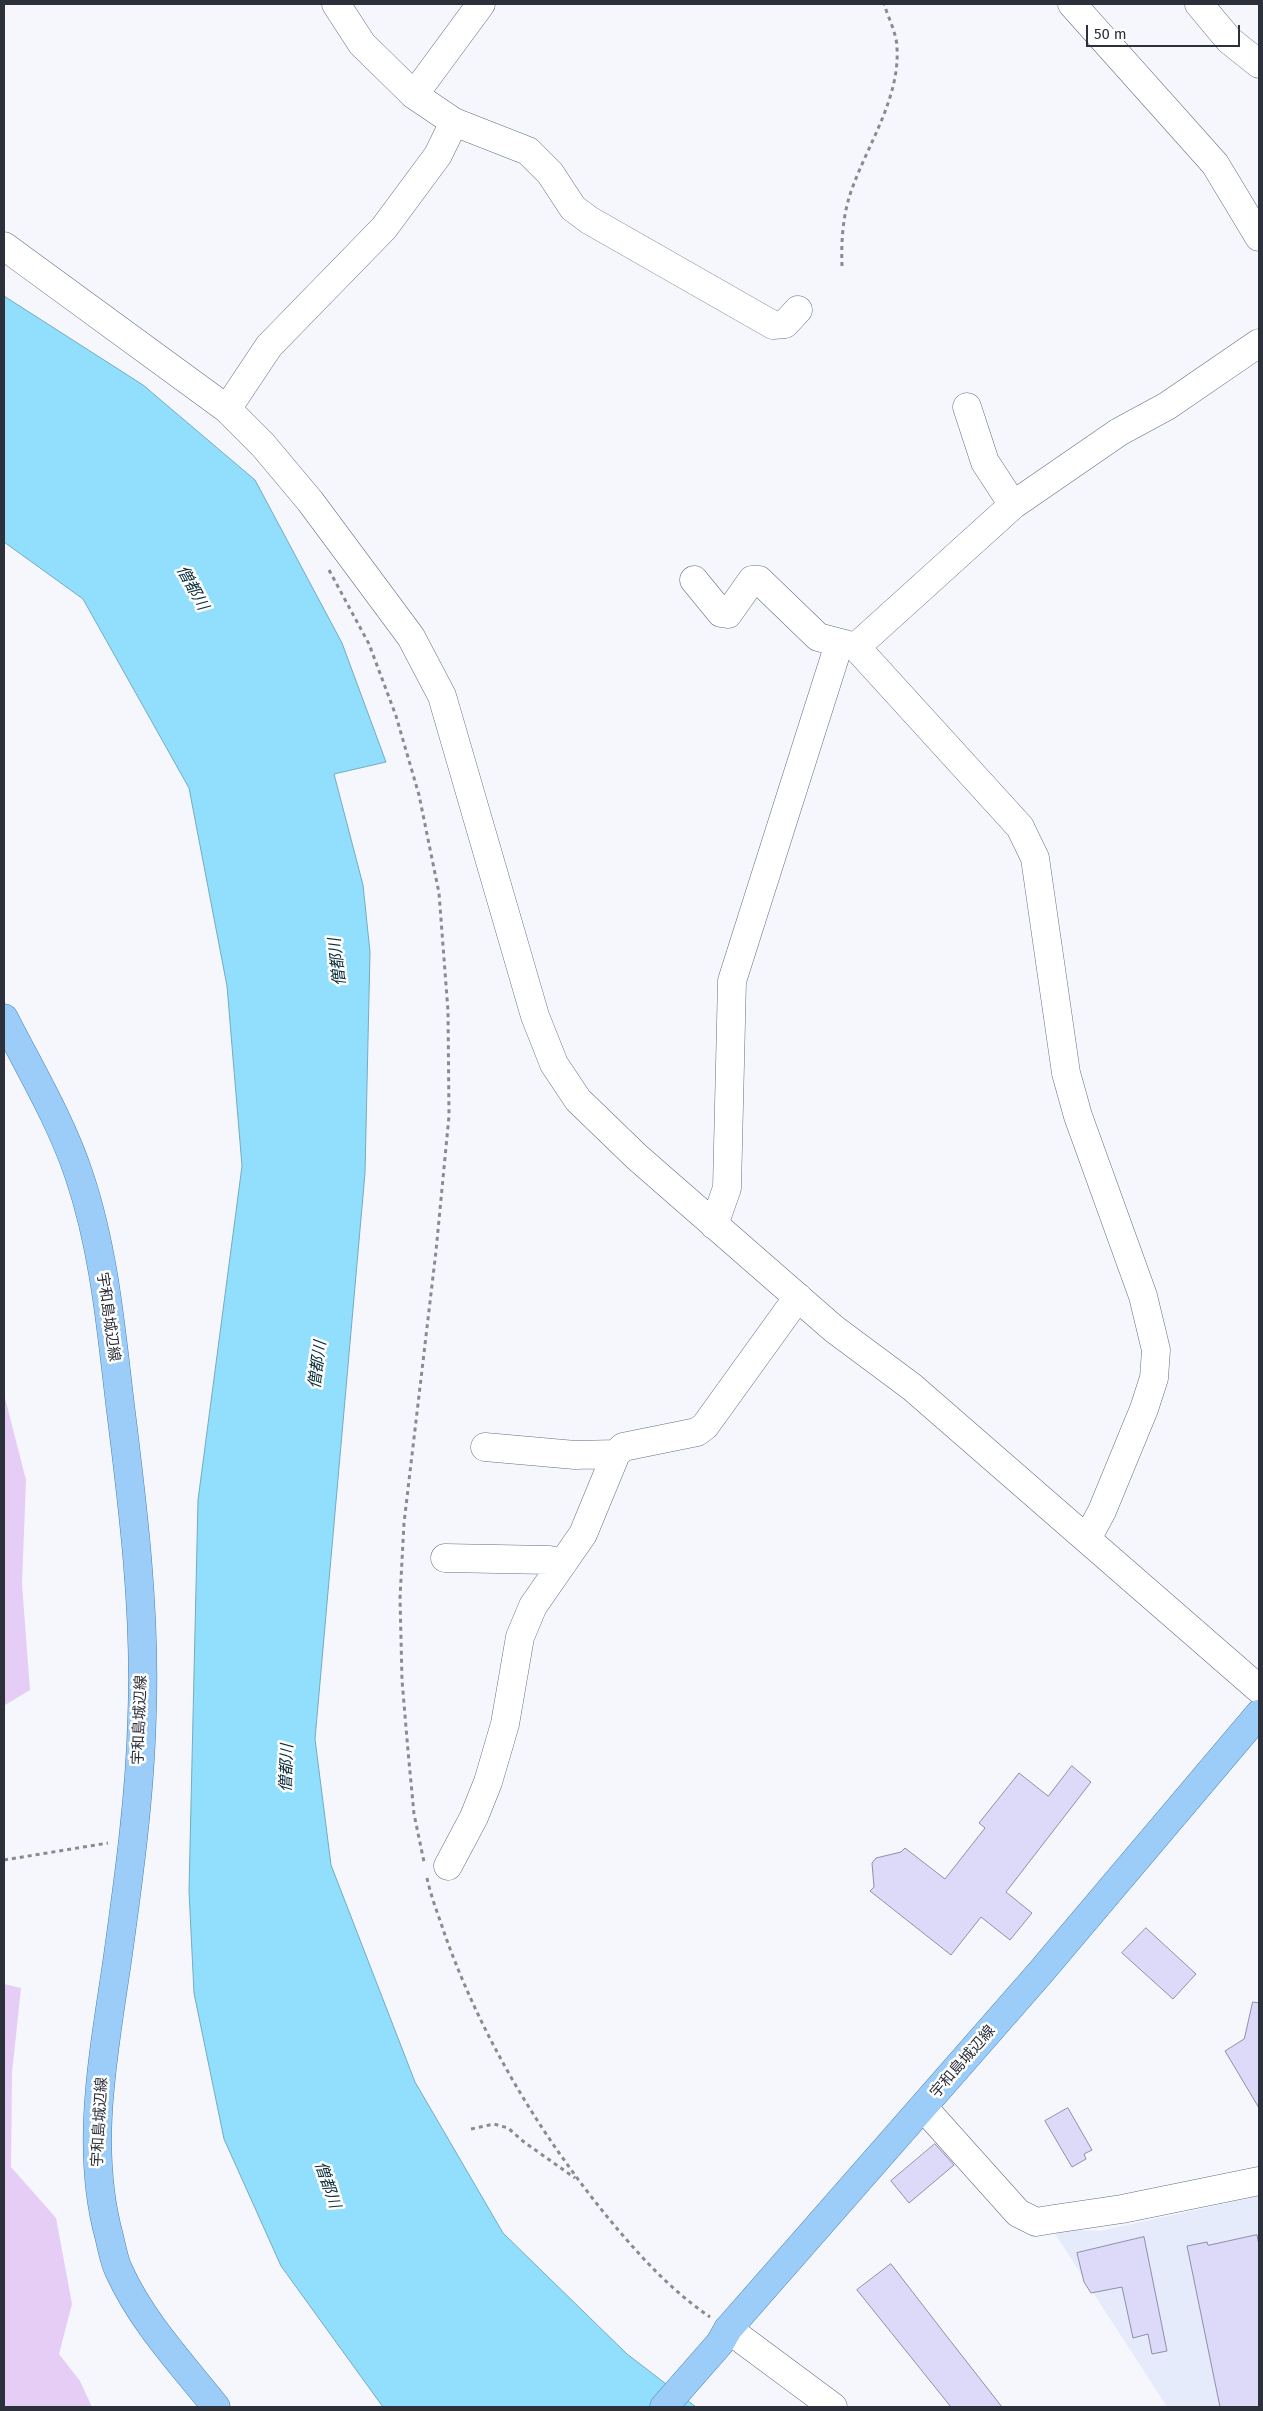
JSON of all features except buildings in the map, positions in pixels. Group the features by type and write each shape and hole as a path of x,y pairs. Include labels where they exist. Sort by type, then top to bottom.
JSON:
{"main road":[{"name":"宇和島城辺線","path":"4,1018 57,1123 79,1173 95,1230 114,1354 130,1485 140,1617 142,1715 134,1839 99,2096 98,2173 104,2218 118,2269 144,2316 216,2407"},
{"name":"宇和島城辺線","path":"664,2407 924,2107 1259,1714"}],"street":[{"path":"336,4 362,44 414,96 454,122 528,152 550,173 573,208 589,220 773,325 785,324 798,310"},
{"path":"414,96 481,4"},
{"path":"1072,4 1215,164 1259,237"},
{"path":"1199,4 1229,40 1259,64"},
{"path":"226,409 269,346 384,228 438,155 454,122"},
{"path":"4,246 226,409 275,459 357,561 411,637 442,696 535,1016 554,1064 578,1100 636,1157 834,1329 912,1387 1259,1689"},
{"path":"714,1224 727,1188 732,981 847,645 1013,505 1118,432 1167,406 1259,343"},
{"path":"967,407 985,462 1013,505"},
{"path":"694,580 721,613 728,614 752,580 759,580 818,637 847,645 1020,827 1035,858 1066,1073 1078,1116 1143,1296 1156,1350 1154,1378 1144,1409 1102,1511 1087,1539"},
{"path":"448,1866 474,1818 488,1782 505,1724 520,1637 533,1606 583,1534 616,1454 623,1447 697,1432 705,1426 798,1297"},
{"path":"484,1447 576,1455 616,1454"},
{"path":"445,1558 549,1560 563,1563"},
{"path":"924,2107 1018,2213 1036,2222 1122,2209 1259,2181"},
{"path":"724,2336 833,2407"}],"path":[{"path":"842,266 841,232 852,188 878,128 895,78 897,47 884,4"},
{"path":"328,568 369,644 396,716 419,795 438,893 448,1011 448,1116 436,1251 404,1523 400,1598 402,1680 414,1814 428,1887 460,1978 487,2032 533,2114 577,2180 632,2247 724,2336"},
{"path":"4,1860 134,1839"},
{"path":"471,2129 494,2124 508,2128 524,2142 577,2180"}],"shaded area":[{"path":"4,1394 26,1480 22,1584 30,1690 5,1705"},
{"path":"4,1984 21,1988 12,2073 11,2167 56,2218 72,2304 59,2354 80,2381 92,2407 4,2407"},
{"path":"1259,2196 1259,2407 1167,2407 1052,2229 1100,2231"}],"water":[{"name":"僧都川","path":"4,296 143,385 255,480 342,643 386,762 334,774 363,885 370,952 365,1173 315,1739 331,1865 415,2082 503,2233 627,2354 696,2407 383,2407 281,2266 224,2139 194,1993 189,1891 198,1500 242,1166 227,986 189,788 83,599 4,542"}]}
